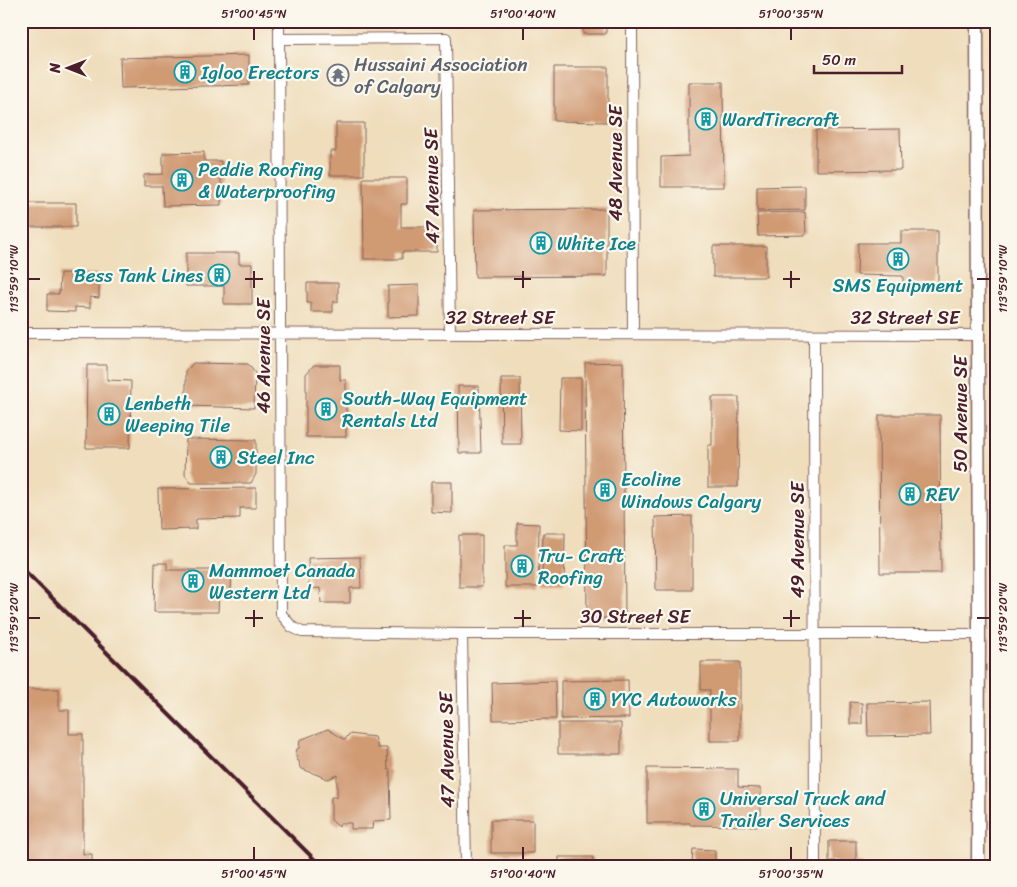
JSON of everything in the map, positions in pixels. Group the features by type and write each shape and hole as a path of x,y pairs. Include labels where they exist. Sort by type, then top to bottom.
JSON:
{"street":[{"name":"46 Avenue SE","path":"279,21 282,614 292,627"},
{"name":"48 Avenue SE","path":"632,21 632,334"},
{"name":"50 Avenue SE","path":"977,21 980,634 978,866"},
{"name":"47 Avenue SE","path":"279,40 446,38 450,334"},
{"name":"32 Street SE","path":"21,333 979,335"},
{"name":"49 Avenue SE","path":"814,335 815,866"},
{"name":"30 Street SE","path":"292,627 302,632 462,634 980,634"},
{"name":"47 Avenue SE","path":"462,634 466,866"}],"building":[{"path":"583,21 606,21 606,34 583,34"},
{"name":"Igloo Erectors","path":"249,55 249,85 121,88 120,58"},
{"path":"554,67 608,67 608,122 554,121"},
{"name":"WardTirecraft","path":"689,82 723,82 724,187 661,187 661,157 689,156"},
{"path":"336,123 364,123 364,175 330,175 330,151 336,151"},
{"path":"900,129 901,170 816,171 816,130"},
{"name":"Peddie Roofing & Waterproofing","path":"204,152 204,161 221,161 221,205 163,206 162,186 144,186 144,175 163,174 163,153"},
{"path":"363,178 407,178 407,204 401,204 401,227 437,227 437,252 402,252 402,259 364,259"},
{"path":"805,186 805,210 757,211 757,187"},
{"path":"21,203 76,203 76,227 21,227"},
{"name":"White Ice","path":"607,209 607,276 475,277 474,210"},
{"path":"805,212 806,235 758,236 757,213"},
{"name":"SMS Equipment","path":"901,231 938,231 938,284 903,283 903,276 857,275 858,243 901,243"},
{"path":"713,246 766,246 766,277 713,277"},
{"name":"Bess Tank Lines","path":"186,253 239,253 239,264 252,264 252,304 224,304 224,286 186,286"},
{"path":"60,273 99,274 99,298 90,297 90,308 75,307 75,312 47,311 47,294 59,294"},
{"path":"307,283 338,283 338,302 333,302 333,312 311,312 311,303 307,303"},
{"path":"419,285 419,316 388,317 388,286"},
{"name":"Ecoline Windows Calgary","path":"623,362 625,618 587,618 585,363"},
{"path":"193,363 248,364 255,373 254,408 186,406 186,371"},
{"name":"Lenbeth Weeping Tile","path":"87,365 107,365 107,380 131,381 130,448 86,448"},
{"name":"South-Way Equipment Rentals Ltd","path":"314,365 340,365 340,380 346,380 346,437 306,437 306,374"},
{"path":"501,378 520,378 521,444 502,444"},
{"path":"560,378 581,378 581,431 559,430"},
{"path":"21,383 25,383 25,487 21,487"},
{"path":"458,386 479,386 481,453 459,453"},
{"path":"712,397 739,397 738,487 708,487 708,445 712,445"},
{"name":"REV","path":"879,415 940,415 941,573 880,573"},
{"name":"Steel Inc","path":"186,439 256,440 256,474 251,483 191,483 185,475"},
{"path":"431,482 452,482 452,513 431,512"},
{"path":"256,488 256,508 240,508 240,518 196,519 196,529 159,530 158,489"},
{"path":"692,516 692,590 656,590 655,517"},
{"name":"Tru- Craft Roofing","path":"517,523 539,524 538,587 505,587 505,545 517,545"},
{"path":"543,533 565,533 564,585 542,584"},
{"path":"459,535 482,535 482,587 459,587"},
{"path":"360,557 361,588 350,588 350,603 321,603 320,588 309,589 308,558"},
{"name":"Mammoet Canada Western Ltd","path":"155,563 167,563 167,570 232,570 231,592 219,592 218,612 154,612"},
{"path":"701,662 740,662 740,741 710,741 710,690 701,690"},
{"name":"YYC Autoworks","path":"628,680 629,718 561,719 561,681"},
{"path":"555,681 556,719 493,720 492,683"},
{"path":"21,689 59,689 59,710 69,710 69,734 83,734 83,854 92,854 92,866 21,866"},
{"path":"850,702 862,703 862,724 850,724"},
{"path":"929,702 930,735 868,736 867,703"},
{"path":"558,723 621,723 621,754 558,754"},
{"path":"328,729 345,740 349,734 375,737 378,748 387,748 388,770 390,770 391,820 373,821 372,829 351,829 351,823 340,823 339,827 331,820 331,797 337,797 337,775 328,779 300,768 296,754 300,740"},
{"name":"Universal Truck and Trailer Services","path":"647,768 738,769 738,787 761,788 761,826 647,823"},
{"path":"491,820 533,820 533,853 491,853"},
{"path":"829,841 856,841 856,862 862,862 862,866 836,866 836,861 829,861"},
{"path":"693,849 715,850 715,866 692,866"},
{"path":"559,857 593,857 593,866 559,866"}],"railway":[{"path":"21,567 321,866"}],"place":[{"name":"Igloo Erectors","path":"185,72"},
{"name":"Hussaini Association of Calgary","path":"338,75"},
{"name":"WardTirecraft","path":"706,119"},
{"name":"Peddie Roofing & Waterproofing","path":"182,180"},
{"name":"White Ice","path":"541,243"},
{"name":"SMS Equipment","path":"898,259"},
{"name":"Bess Tank Lines","path":"219,275"},
{"name":"South-Way Equipment Rentals Ltd","path":"326,409"},
{"name":"Lenbeth Weeping Tile","path":"109,414"},
{"name":"Steel Inc","path":"221,457"},
{"name":"Ecoline Windows Calgary","path":"605,490"},
{"name":"REV","path":"910,494"},
{"name":"Tru- Craft Roofing","path":"522,566"},
{"name":"Mammoet Canada Western Ltd","path":"193,581"},
{"name":"YYC Autoworks","path":"595,699"},
{"name":"Universal Truck and Trailer Services","path":"704,809"}]}
